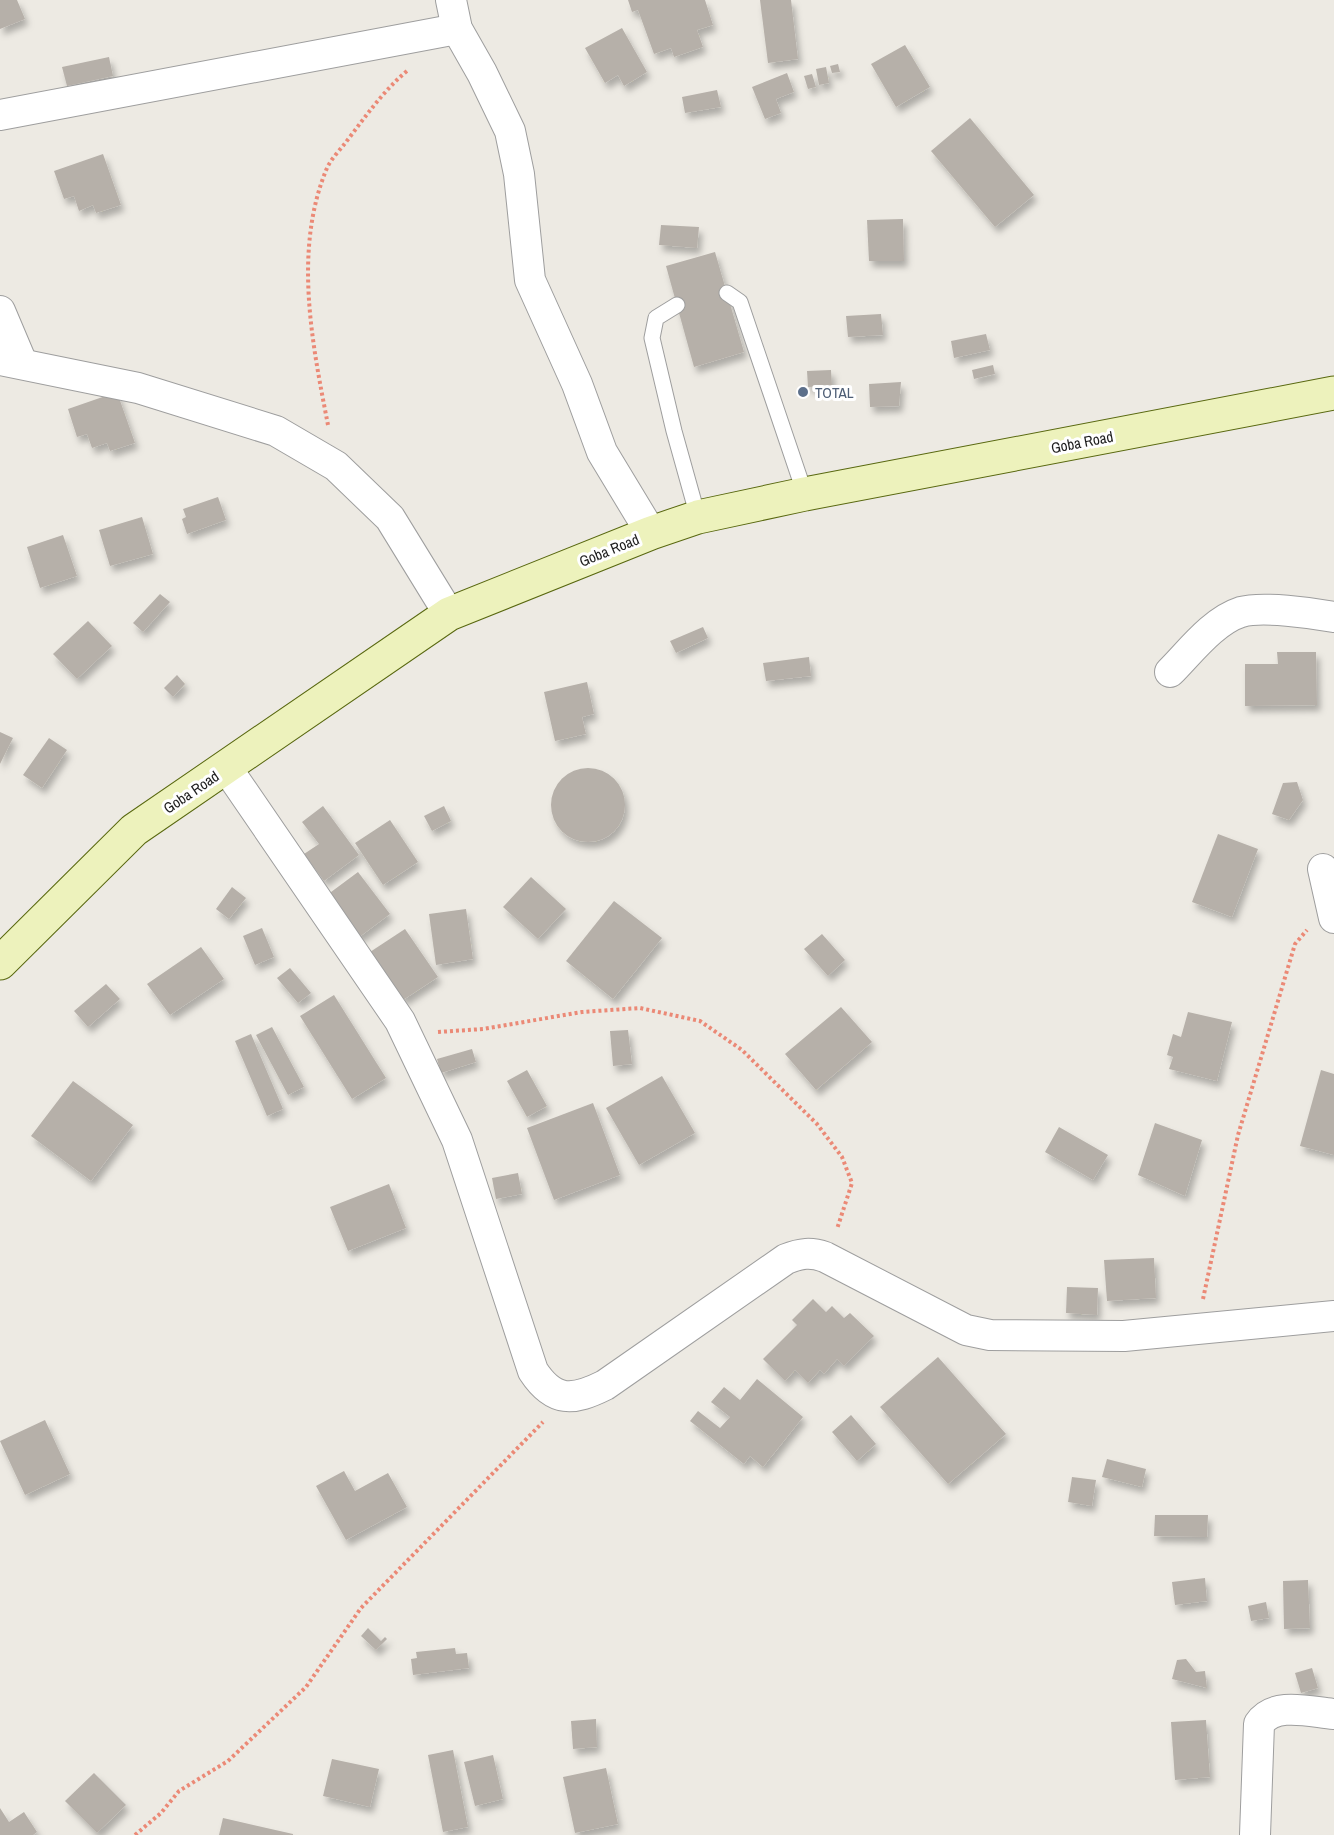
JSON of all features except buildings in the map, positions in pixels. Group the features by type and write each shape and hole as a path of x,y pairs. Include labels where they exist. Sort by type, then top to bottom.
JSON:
{"main road":[{"name":"Goba Road","path":"0,963 134,830 449,615 651,532 698,517 805,494 1334,393"}],"street":[{"path":"451,0 457,29 482,73 510,131 519,174 530,280 577,384 602,452 651,532"},
{"path":"0,116 457,29"},
{"path":"0,311 11,362 138,388 276,431 336,466 390,518 449,615"},
{"path":"1170,672 1220,624 1242,612 1279,611 1334,617"},
{"path":"226,767 400,1022 457,1140 533,1371 552,1392 566,1397 587,1394 605,1385 786,1259 799,1254 813,1253 825,1257 966,1330 990,1335 1124,1336 1334,1316"},
{"path":"1323,869 1332,912"},
{"path":"1255,1835 1260,1724 1265,1715 1276,1710 1334,1714"}],"lane":[{"path":"727,293 740,302 746,316 805,494"},
{"path":"677,305 656,318 652,338 674,431 698,517"}],"path":[{"path":"336,466 314,352 308,291 313,216 328,167 387,88 413,66"},
{"path":"1197,1329 1217,1222 1238,1135 1295,944 1332,912"},
{"path":"400,1022 434,1032 473,1030 582,1012 640,1008 700,1021 742,1050 817,1124 842,1157 852,1183 825,1257"},
{"path":"135,1835 161,1813 179,1791 228,1761 306,1688 361,1608 566,1397"}],"place":[{"name":"TOTAL","path":"803,392"}]}
